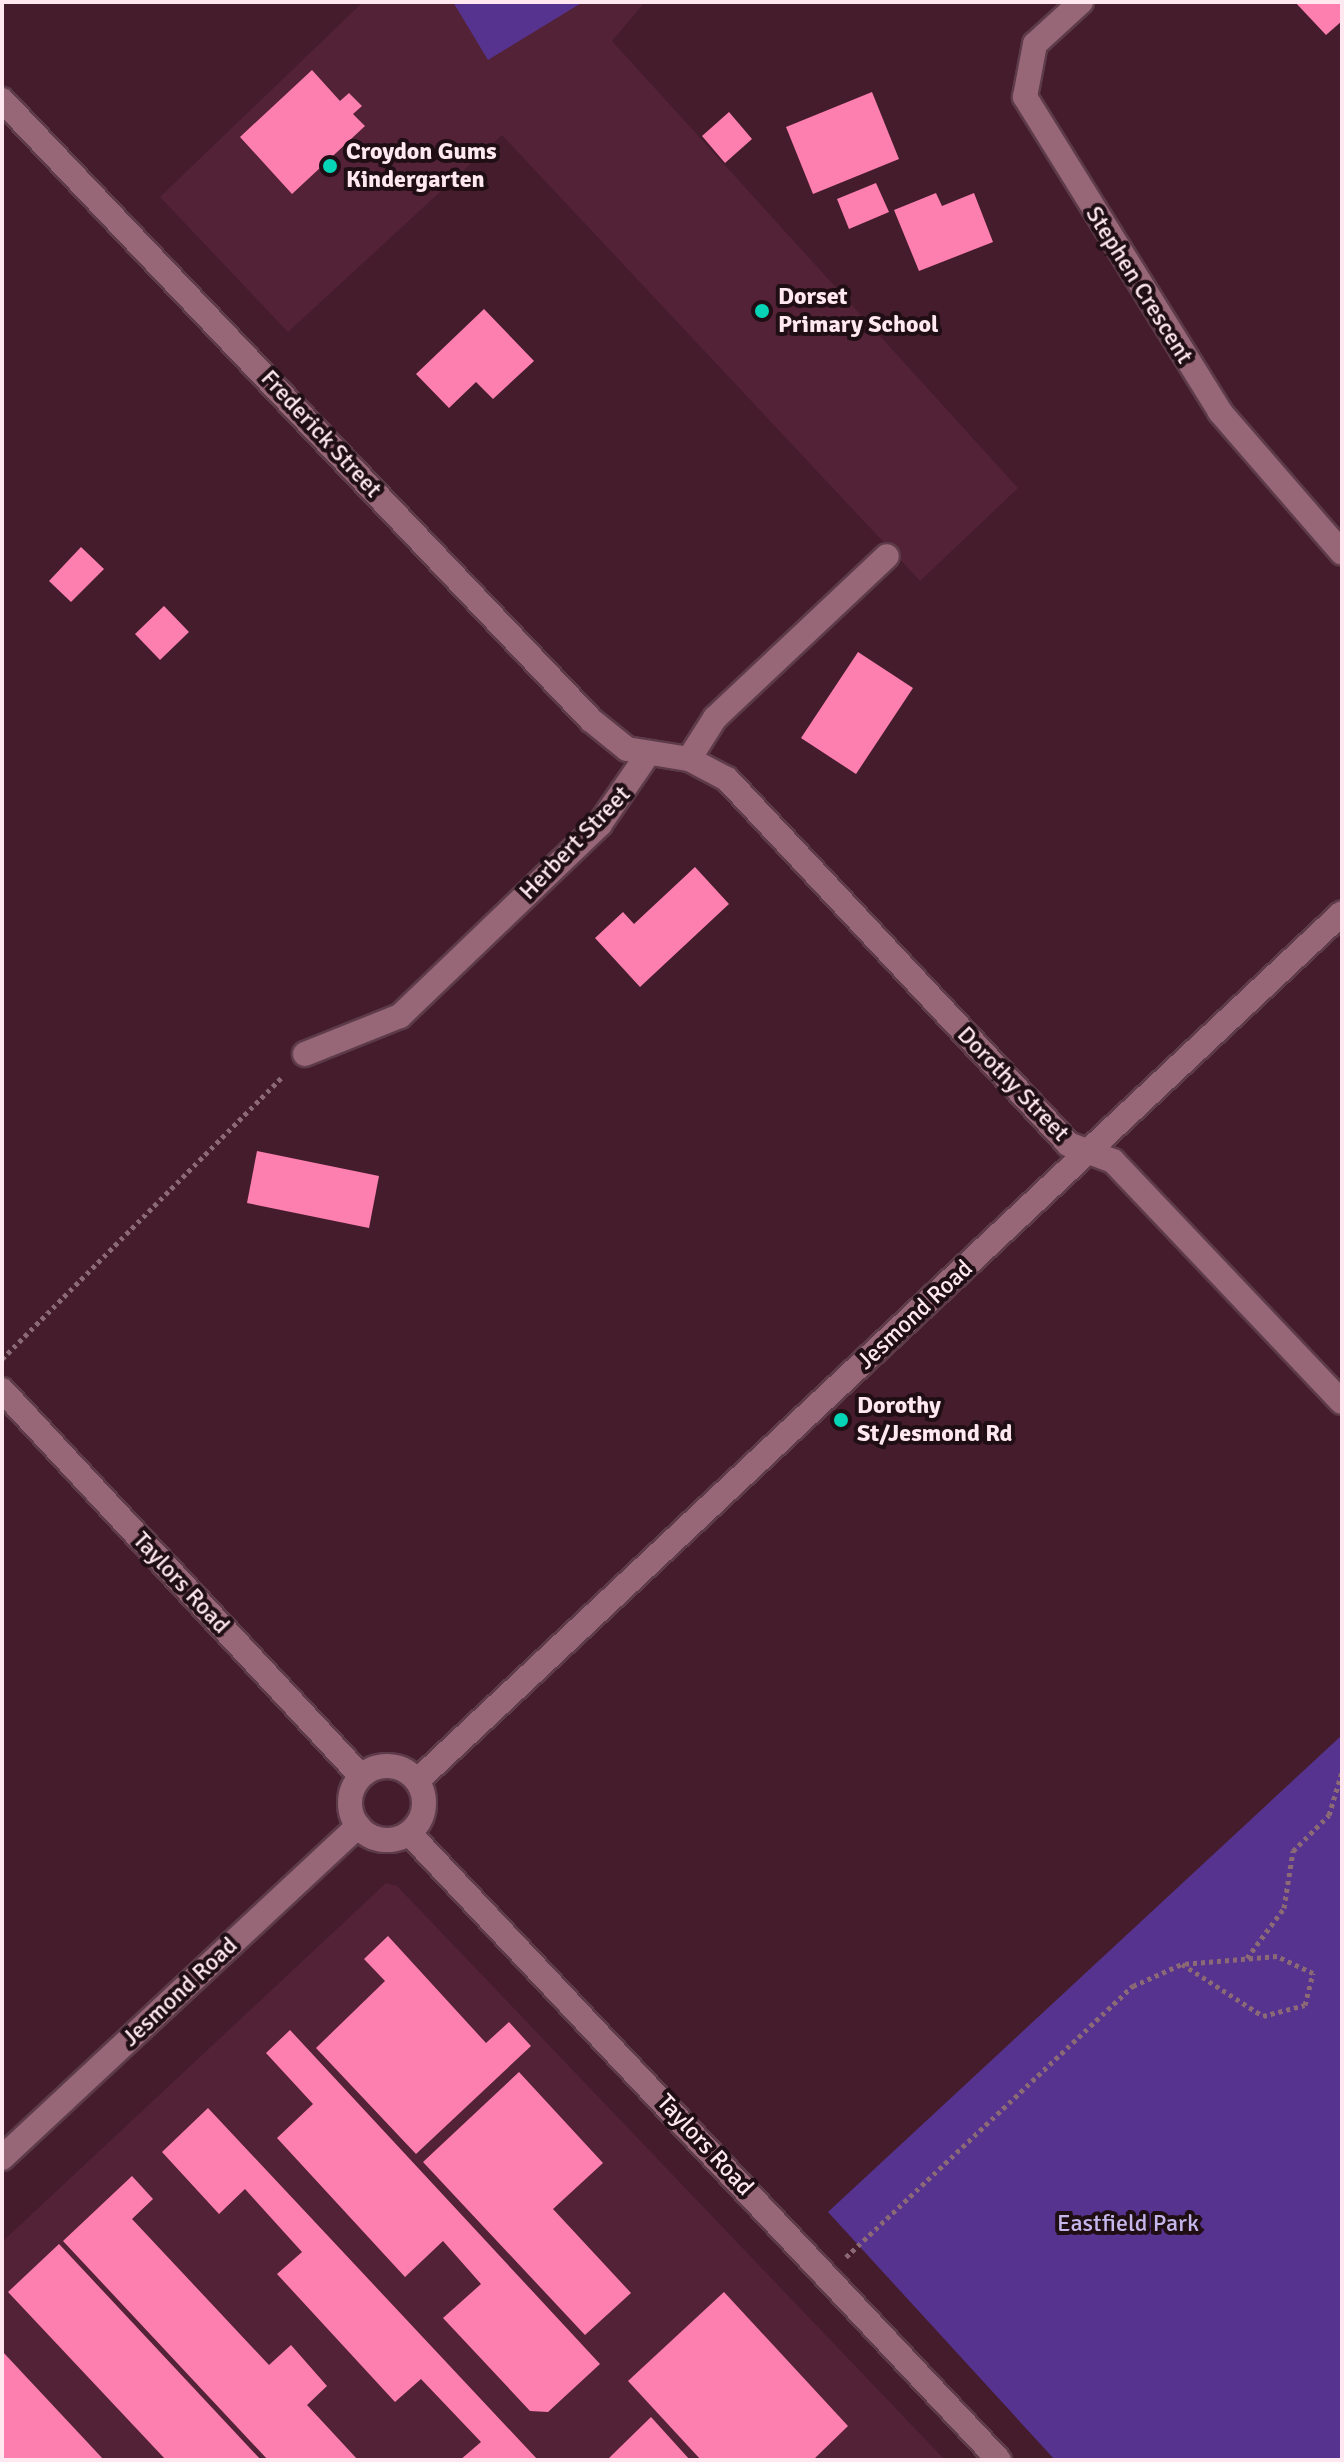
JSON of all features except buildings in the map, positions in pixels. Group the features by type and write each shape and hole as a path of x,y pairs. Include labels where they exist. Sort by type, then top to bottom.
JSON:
{"street":[{"name":"Stephen Crescent","path":"1081,2 1035,44 1025,97 1220,412 1342,553"},
{"name":"Frederick Street","path":"2,100 591,720 627,749 648,754"},
{"path":"648,754 689,759 715,718 887,556"},
{"name":"Herbert Street","path":"305,1054 400,1016 600,824 648,754"},
{"name":"Dorothy Street","path":"689,759 727,779 1068,1144 1113,1161 1342,1402"},
{"name":"Jesmond Road","path":"417,1781 1342,913"},
{"name":"Taylors Road","path":"2,1390 361,1776"},
{"path":"390,1766 417,1781 422,1814 409,1833 376,1839 358,1826 349,1806 361,1776 390,1766"},
{"name":"Jesmond Road","path":"2,2158 358,1826"},
{"name":"Taylors Road","path":"409,1833 999,2460"}],"path":[{"path":"2,1359 305,1054"},
{"path":"1247,1958 1284,1908 1293,1851 1329,1815 1342,1772"},
{"path":"829,2276 879,2219 1133,1986 1182,1964 1247,1958 1277,1956 1313,1973 1305,2005 1263,2016 1182,1964"}],"shaded area":[{"name":"Dorset Primary School","path":"363,2 645,2 612,41 1018,488 920,581 502,135 288,332 160,197"},
{"path":"386,1883 397,1886 945,2460 2,2460 2,2242"}],"green space":[{"path":"453,2 583,2 488,60"},
{"name":"Eastfield Park","path":"1342,1735 1342,2460 1055,2460 828,2212"}],"place":[{"name":"Croydon Gums Kindergarten","path":"330,166"},
{"name":"Dorset Primary School","path":"762,311"},
{"name":"Dorothy St/Jesmond Rd","path":"841,1420"}]}
